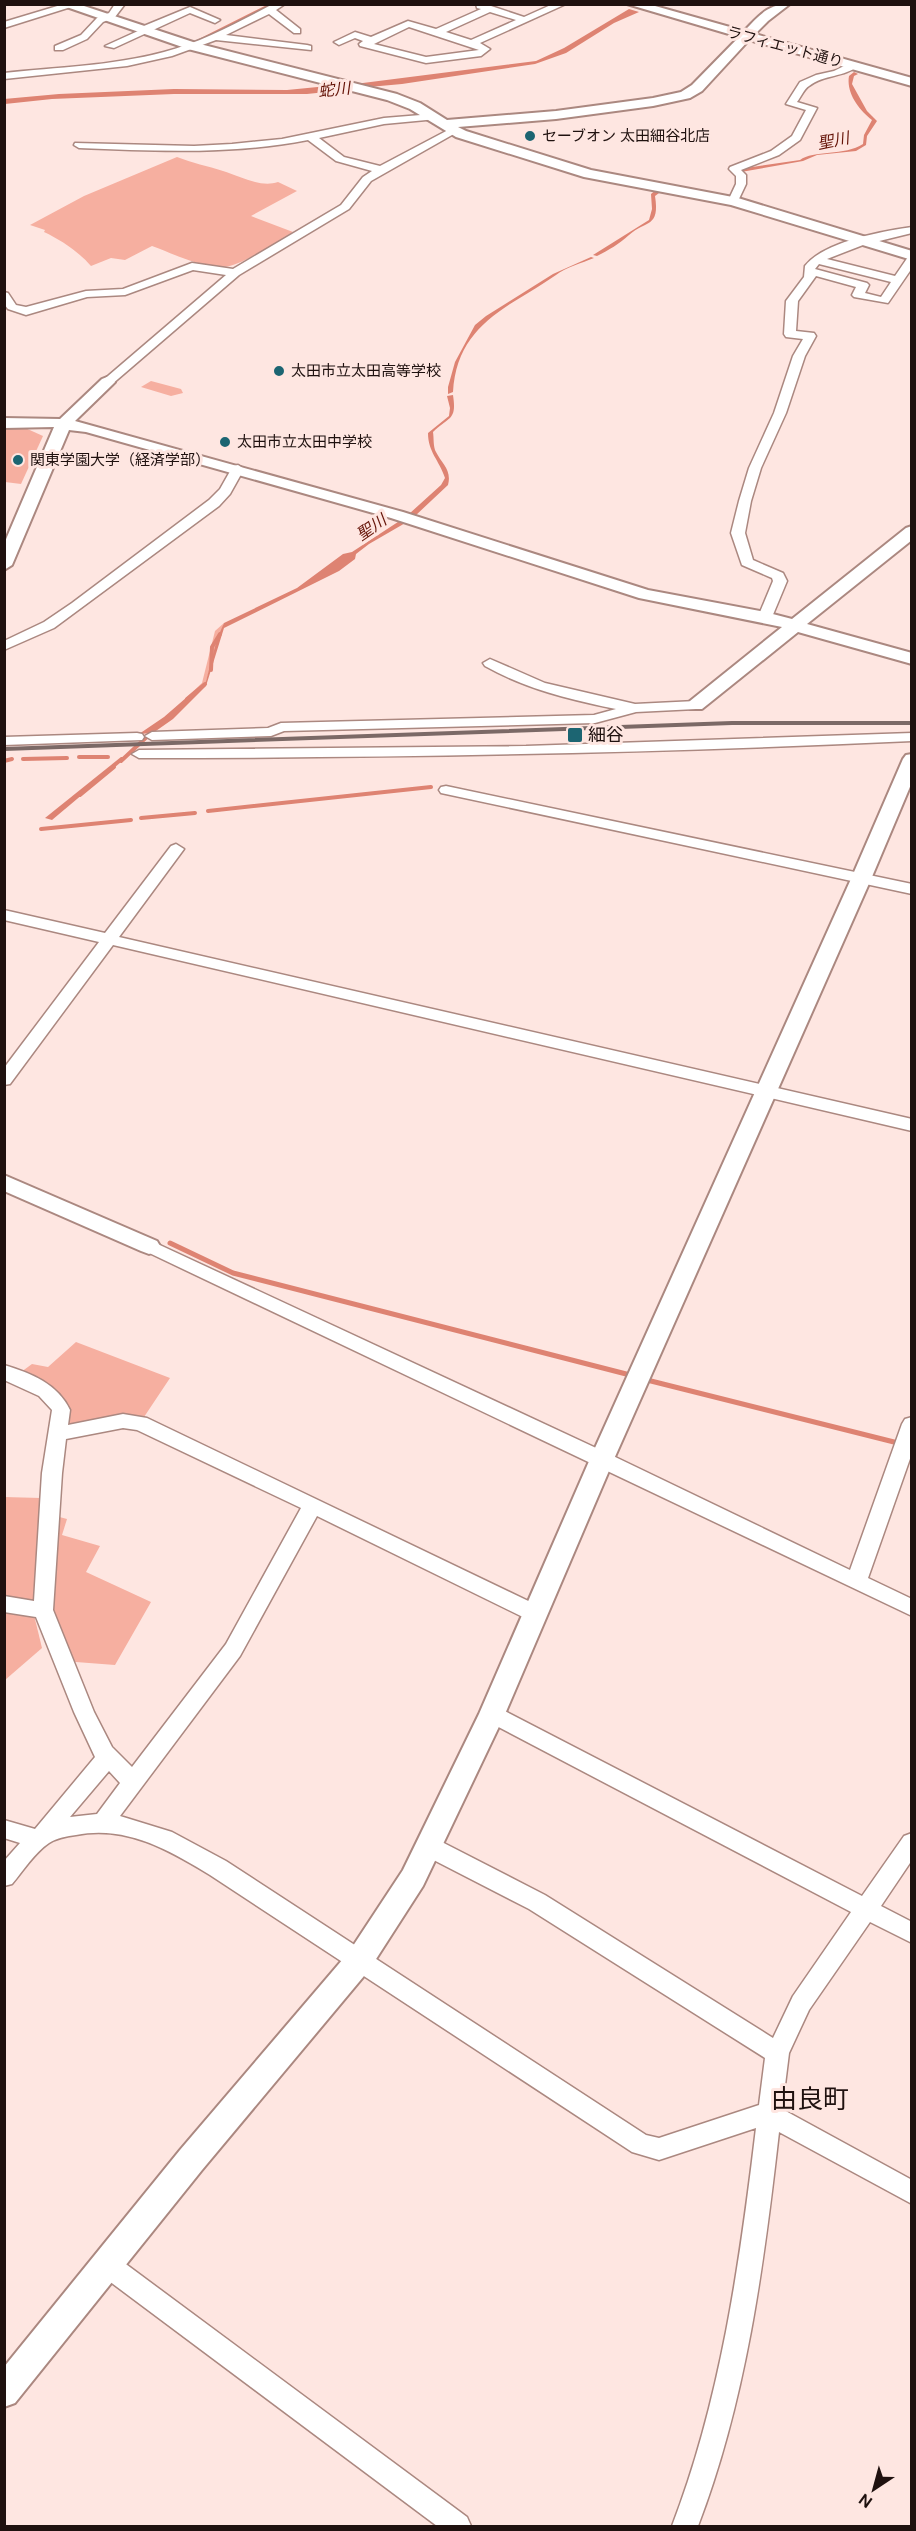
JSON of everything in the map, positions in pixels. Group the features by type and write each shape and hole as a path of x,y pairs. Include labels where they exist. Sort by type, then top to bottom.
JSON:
{"street":[{"path":"59,48 84,37 100,20 112,15 121,4"},
{"path":"473,4 525,20"},
{"path":"472,43 562,4"},
{"name":"ラフィエット通り","path":"633,4 912,82"},
{"path":"79,145 215,149 282,142 384,120 444,124 566,114 653,102 685,95 697,88 764,18 784,4"},
{"path":"4,25 67,5 192,46 402,100 444,124 602,178 733,201 912,257 884,301 858,295 863,285 809,271"},
{"path":"4,76 90,69 147,59 192,46 274,6 297,31"},
{"path":"437,32 490,9"},
{"path":"110,45 190,10 215,20"},
{"path":"408,24 437,32 485,49 481,53 426,60 364,44 408,24"},
{"path":"394,31 405,34"},
{"path":"339,42 355,35 372,41"},
{"path":"215,36 307,48"},
{"path":"733,201 741,184 741,175 734,169 775,153 796,138 812,108 791,104 804,84 820,77 837,74 854,65"},
{"path":"4,565 64,423 107,382 235,273 345,207 368,179 444,124"},
{"path":"310,135 340,159 381,170"},
{"path":"765,617 780,580 778,576 747,562 738,533 755,468 780,413 799,356 810,336 790,334 792,301 810,277 811,265 817,260 861,241 912,230"},
{"path":"817,260 897,280"},
{"path":"4,294 12,307 26,311 86,294 125,292 192,266 235,273"},
{"path":"4,423 64,423 238,469 403,517 645,594 765,617 912,659"},
{"path":"4,646 49,625 77,606 214,503 225,491 238,469"},
{"path":"152,736 271,732 281,727 595,719 635,708 696,705 912,531"},
{"path":"490,663 504,672 581,698 635,708"},
{"path":"4,741 137,736"},
{"path":"139,754 681,747 912,737"},
{"path":"4,2392 106,2264 359,1961 413,1878 492,1714 602,1459 861,879 912,759"},
{"path":"446,790 912,889"},
{"path":"4,1080 176,849"},
{"path":"4,915 912,1125"},
{"path":"4,1182 149,1246 912,1608"},
{"path":"4,1372 43,1390 59,1401 62,1410 52,1473 43,1610 84,1712 108,1757 134,1783"},
{"path":"58,1434 123,1421 140,1423 252,1474 312,1507 536,1614"},
{"path":"856,1582 906,1455 912,1424"},
{"path":"104,1821 233,1650 312,1507"},
{"path":"4,1604 43,1610"},
{"path":"492,1714 912,1933"},
{"path":"4,1877 108,1757"},
{"path":"4,1828 39,1839 75,1824 104,1821 146,1831 174,1842 247,1886 640,2144 659,2149 768,2113 912,2193"},
{"path":"685,2526 705,2474 733,2361 757,2220 768,2113 777,2053 801,2003 912,1842"},
{"path":"428,1846 537,1902 777,2053"},
{"path":"106,2264 458,2526"}],"shaded area":[{"path":"177,157 250,181 264,184 278,182 297,191 251,216 293,232 259,253 230,266 205,265 152,246 125,260 111,258 91,266 69,247 44,232 45,230 30,225 84,196"},
{"path":"151,381 181,389 183,393 171,396 141,387"},
{"name":"関東学園大学（経済学部）","path":"23,427 43,436 21,484 5,482 5,428"},
{"path":"224,623 206,681 194,695 187,697 202,683 215,631"},
{"path":"76,1342 170,1378 140,1423 83,1428 65,1422 59,1401 17,1375 32,1364 48,1367"},
{"path":"4,1497 41,1498 52,1515 67,1519 62,1535 100,1546 86,1572 151,1602 115,1665 63,1661 43,1610 5,1604"},
{"path":"5,1612 34,1615 42,1648 5,1680"}],"water":[{"path":"629,9 639,12 614,23 566,53 535,64 402,84 369,87 355,84 536,61 564,48"},
{"path":"854,72 858,74 854,76 852,84 867,111 877,121 867,136 866,145 856,151 817,155 803,161 741,172 739,169 800,160 813,155 856,148 863,144 864,135 872,120 858,106 849,89 849,76"},
{"name":"蛇川","path":"338,85 355,89 307,94 174,94 52,99 5,104 4,99 174,89 287,90"},
{"path":"657,189 663,190 655,196 655,213 650,222 610,249 597,256 593,255 649,220 652,209 651,194"},
{"path":"591,257 594,258 560,272 487,321 467,344 455,374 453,392 448,394 455,362 475,325 553,274"},
{"path":"453,395 453,414 433,432 435,450 448,471 448,485 415,516 409,514 441,485 445,478 432,451 428,433 449,416 447,396"},
{"path":"401,520 407,522 369,544 339,571 224,628 206,686 173,719 153,733 139,734 187,697 194,695 206,681 217,639 224,623 297,588 343,554 352,552"},
{"path":"121,757 127,757 52,820 45,818"}],"waterway":[{"path":"196,42 272,4"},
{"name":"聖川","path":"211,670 212,647 220,634"},
{"name":"聖川","path":"187,699 205,684"},
{"name":"聖川","path":"121,761 152,732"},
{"path":"79,757 108,757"},
{"path":"23,759 67,758"},
{"path":"4,761 12,759"},
{"name":"聖川","path":"80,795 114,767"},
{"path":"208,811 431,787"},
{"path":"141,818 195,813"},
{"path":"41,829 131,820"},
{"path":"170,1243 233,1273 634,1376"},
{"path":"643,1379 902,1444"}],"railway":[{"path":"4,749 732,723 912,723"}],"place":[{"name":"セーブオン 太田細谷北店","path":"530,136"},
{"name":"太田市立太田高等学校","path":"279,371"},
{"name":"太田市立太田中学校","path":"225,442"},
{"name":"関東学園大学（経済学部）","path":"18,460"},
{"name":"細谷","path":"575,735"}],"district":[{"name":"由良町","path":"810,2099"}]}
